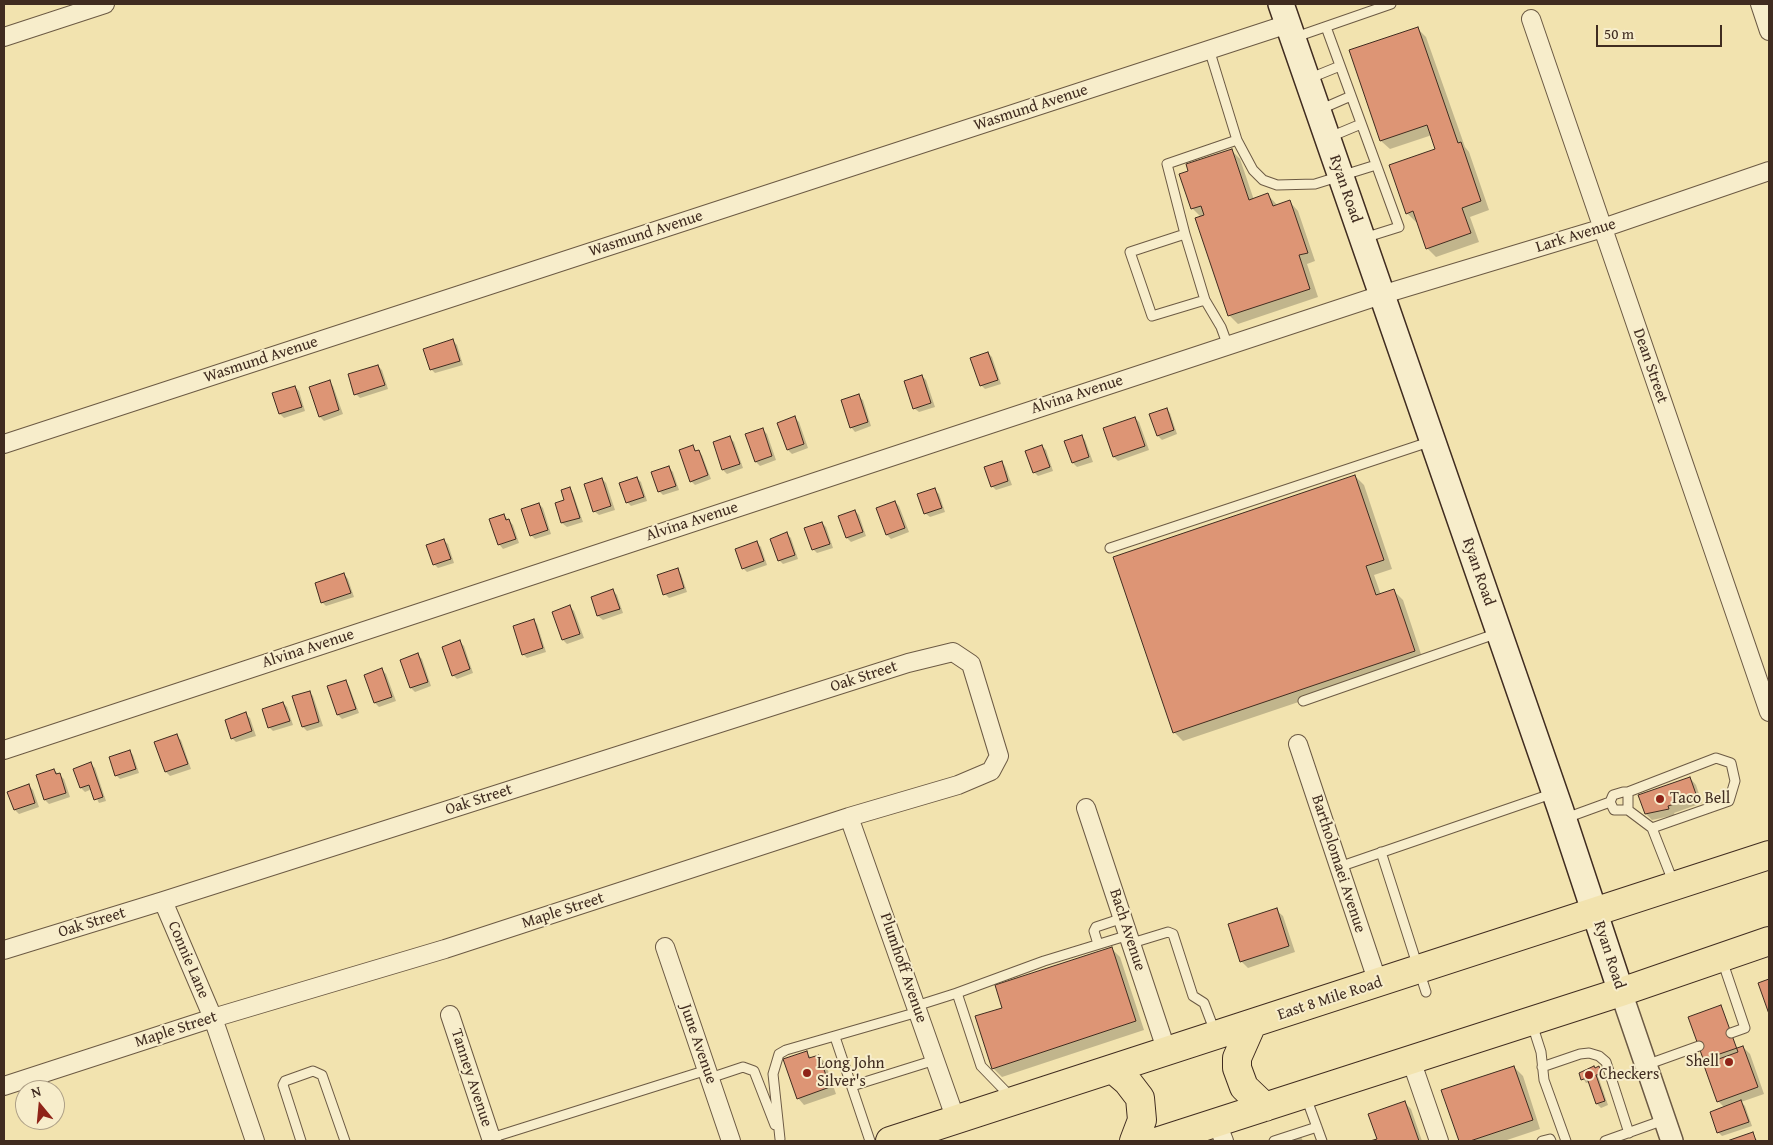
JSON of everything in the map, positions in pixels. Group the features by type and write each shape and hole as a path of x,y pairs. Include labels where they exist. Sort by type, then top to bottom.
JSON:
{"highway":[{"name":"East 8 Mile Road","path":"890,1141 1378,983 1423,981 1595,913 1769,855"},
{"path":"1168,1140 1220,1132 1265,1107 1621,992 1769,941"},
{"path":"1252,1024 1237,1058 1237,1068 1244,1087 1265,1107"},
{"path":"1113,1069 1127,1080 1140,1098 1142,1120 1134,1141"}],"main road":[{"name":"Ryan Road","path":"1287,22 1564,819 1621,992"}],"street":[{"path":"4,38 105,4"},
{"path":"1760,4 1769,31"},
{"name":"Dean Street","path":"1531,19 1769,712"},
{"name":"Wasmund Avenue","path":"4,444 1209,50 1287,22"},
{"name":"Lark Avenue","path":"1381,295 1603,228 1769,171"},
{"name":"Alvina Avenue","path":"4,750 1381,295"},
{"name":"Maple Street","path":"4,1086 213,1018 464,943 849,817 958,785 991,771 997,764 999,756 971,664 953,652"},
{"name":"Oak Street","path":"4,950 164,901 908,663 953,652"},
{"name":"Bartholomaei Avenue","path":"1298,744 1378,983"},
{"name":"Bach Avenue","path":"1086,808 1167,1052"},
{"name":"Plumhoff Avenue","path":"849,817 956,1120"},
{"name":"Connie Lane","path":"164,901 213,1018 255,1141"},
{"name":"June Avenue","path":"665,947 731,1141"},
{"name":"Ryan Road","path":"1621,992 1672,1141"},
{"name":"Tanney Avenue","path":"450,1015 492,1140"},
{"path":"1411,1060 1439,1141"}],"lane":[{"path":"1287,22 1326,27 1391,4"},
{"path":"1326,27 1399,227 1362,239"},
{"path":"1209,50 1237,140 1253,170 1263,180 1277,185 1315,184 1376,165"},
{"path":"1307,79 1340,66"},
{"path":"1318,111 1351,96"},
{"path":"1328,138 1361,124"},
{"path":"1228,346 1221,327 1205,300 1185,234 1167,164 1237,140"},
{"path":"1185,234 1130,252 1152,316 1205,300"},
{"path":"1110,548 1432,441"},
{"path":"1303,701 1499,632"},
{"path":"1564,819 1610,802 1613,795 1628,792 1716,758 1730,763 1735,780 1729,801 1652,828"},
{"path":"1628,792 1628,810"},
{"path":"1339,867 1555,793"},
{"path":"1610,802 1614,810 1628,810 1652,828 1675,886"},
{"path":"1381,852 1423,981"},
{"path":"1098,944 1094,931 1096,927 1123,918"},
{"path":"781,1140 773,1074 779,1054 786,1050 835,1037 917,1009 1044,961 1098,944 1168,932 1173,934 1193,996 1204,1003 1216,1036"},
{"path":"1722,957 1745,1028 1731,1033"},
{"path":"957,993 981,1066 1014,1101"},
{"path":"1531,1021 1541,1052 1544,1080 1561,1132 1566,1141"},
{"path":"835,1037 870,1141"},
{"path":"1646,1065 1698,1046"},
{"path":"1542,1067 1580,1054 1599,1056 1606,1062 1629,1133"},
{"path":"852,1086 935,1060"},
{"path":"492,1140 708,1074 743,1067 749,1067 754,1071 781,1140"},
{"path":"301,1141 283,1085 285,1081 313,1071 322,1075 345,1141"},
{"path":"1306,1094 1322,1141"},
{"path":"1605,1141 1665,1120"},
{"path":"1274,1141 1317,1127"},
{"path":"1542,1141 1550,1139 1551,1141"}],"building":[{"path":"1418,27 1458,143 1461,142 1481,201 1462,208 1471,233 1426,249 1413,211 1406,214 1389,165 1435,149 1427,125 1380,141 1349,50"},
{"path":"1232,149 1249,200 1268,193 1273,206 1290,200 1308,253 1299,255 1310,289 1228,316 1195,218 1204,215 1201,206 1191,209 1179,174 1188,171 1186,164"},
{"path":"453,339 460,361 430,370 423,349"},
{"path":"988,352 998,380 980,386 970,358"},
{"path":"378,365 385,385 354,395 348,374"},
{"path":"922,375 931,403 913,409 904,381"},
{"path":"330,380 339,410 319,417 309,387"},
{"path":"295,386 302,407 279,414 272,393"},
{"path":"859,394 868,422 850,428 841,400"},
{"path":"1167,408 1174,430 1157,436 1149,414"},
{"path":"795,416 804,444 787,450 777,423"},
{"path":"1135,417 1145,446 1113,457 1103,428"},
{"path":"763,428 772,456 755,462 745,434"},
{"path":"1082,435 1089,457 1072,463 1064,441"},
{"path":"730,436 740,464 722,470 713,442"},
{"path":"693,445 695,451 699,450 708,475 690,482 679,450"},
{"path":"1042,445 1050,467 1033,473 1025,451"},
{"path":"1002,461 1008,481 991,487 984,467"},
{"path":"669,466 676,486 658,492 651,472"},
{"path":"1355,475 1384,560 1366,566 1376,595 1394,589 1415,651 1173,733 1113,557"},
{"path":"637,477 644,497 626,503 619,483"},
{"path":"602,478 611,506 593,512 584,484"},
{"path":"570,487 580,518 561,523 555,503 564,500 561,490"},
{"path":"935,488 942,508 924,514 917,494"},
{"path":"895,501 905,528 886,535 876,508"},
{"path":"539,503 548,530 530,536 521,509"},
{"path":"855,510 863,532 846,538 838,516"},
{"path":"504,514 506,520 509,519 516,539 498,545 489,519"},
{"path":"822,522 830,544 812,550 804,528"},
{"path":"787,532 795,555 778,561 770,539"},
{"path":"444,539 451,559 433,565 426,545"},
{"path":"757,541 764,561 742,569 735,549"},
{"path":"678,568 684,588 663,595 657,575"},
{"path":"344,573 351,593 321,603 315,583"},
{"path":"613,589 620,609 597,616 591,597"},
{"path":"570,605 580,634 562,640 552,612"},
{"path":"534,619 543,648 522,655 513,626"},
{"path":"460,640 470,669 452,676 442,647"},
{"path":"418,653 428,682 410,688 400,660"},
{"path":"382,668 392,697 374,703 364,675"},
{"path":"346,680 356,709 337,715 327,686"},
{"path":"310,691 319,722 302,727 292,696"},
{"path":"283,702 290,721 268,728 262,709"},
{"path":"246,712 252,731 231,739 225,720"},
{"path":"177,734 188,764 165,772 154,742"},
{"path":"130,750 136,769 115,776 109,757"},
{"path":"91,762 103,797 94,800 89,785 80,788 73,769"},
{"path":"54,769 56,774 60,773 66,793 44,800 36,775"},
{"path":"1690,777 1697,797 1668,806 1669,809 1645,814 1638,795"},
{"path":"29,784 35,803 14,810 7,792"},
{"path":"1277,908 1289,946 1240,962 1228,924"},
{"path":"1112,947 1136,1021 992,1069 975,1016 1002,1008 995,985"},
{"path":"1769,979 1769,1014 1758,983"},
{"path":"1721,1005 1738,1052 1705,1064 1688,1017"},
{"path":"1743,1046 1758,1087 1717,1102 1702,1060"},
{"name":"Long John Silver's","path":"807,1051 809,1058 819,1055 830,1087 797,1099 783,1059"},
{"path":"1514,1066 1533,1120 1470,1141 1459,1141 1441,1090"},
{"path":"1594,1066 1595,1068 1599,1066 1601,1074 1596,1075 1605,1101 1596,1104 1587,1078 1581,1080 1579,1073"},
{"path":"1741,1100 1749,1122 1717,1133 1710,1112"},
{"path":"1405,1101 1419,1141 1370,1141 1377,1139 1368,1114"},
{"path":"1753,1132 1756,1141 1727,1141"}],"place":[{"name":"Taco Bell","path":"1660,799"},
{"name":"Shell","path":"1729,1062"},
{"name":"Long John Silver's","path":"807,1073"},
{"name":"Checkers","path":"1589,1075"}]}
